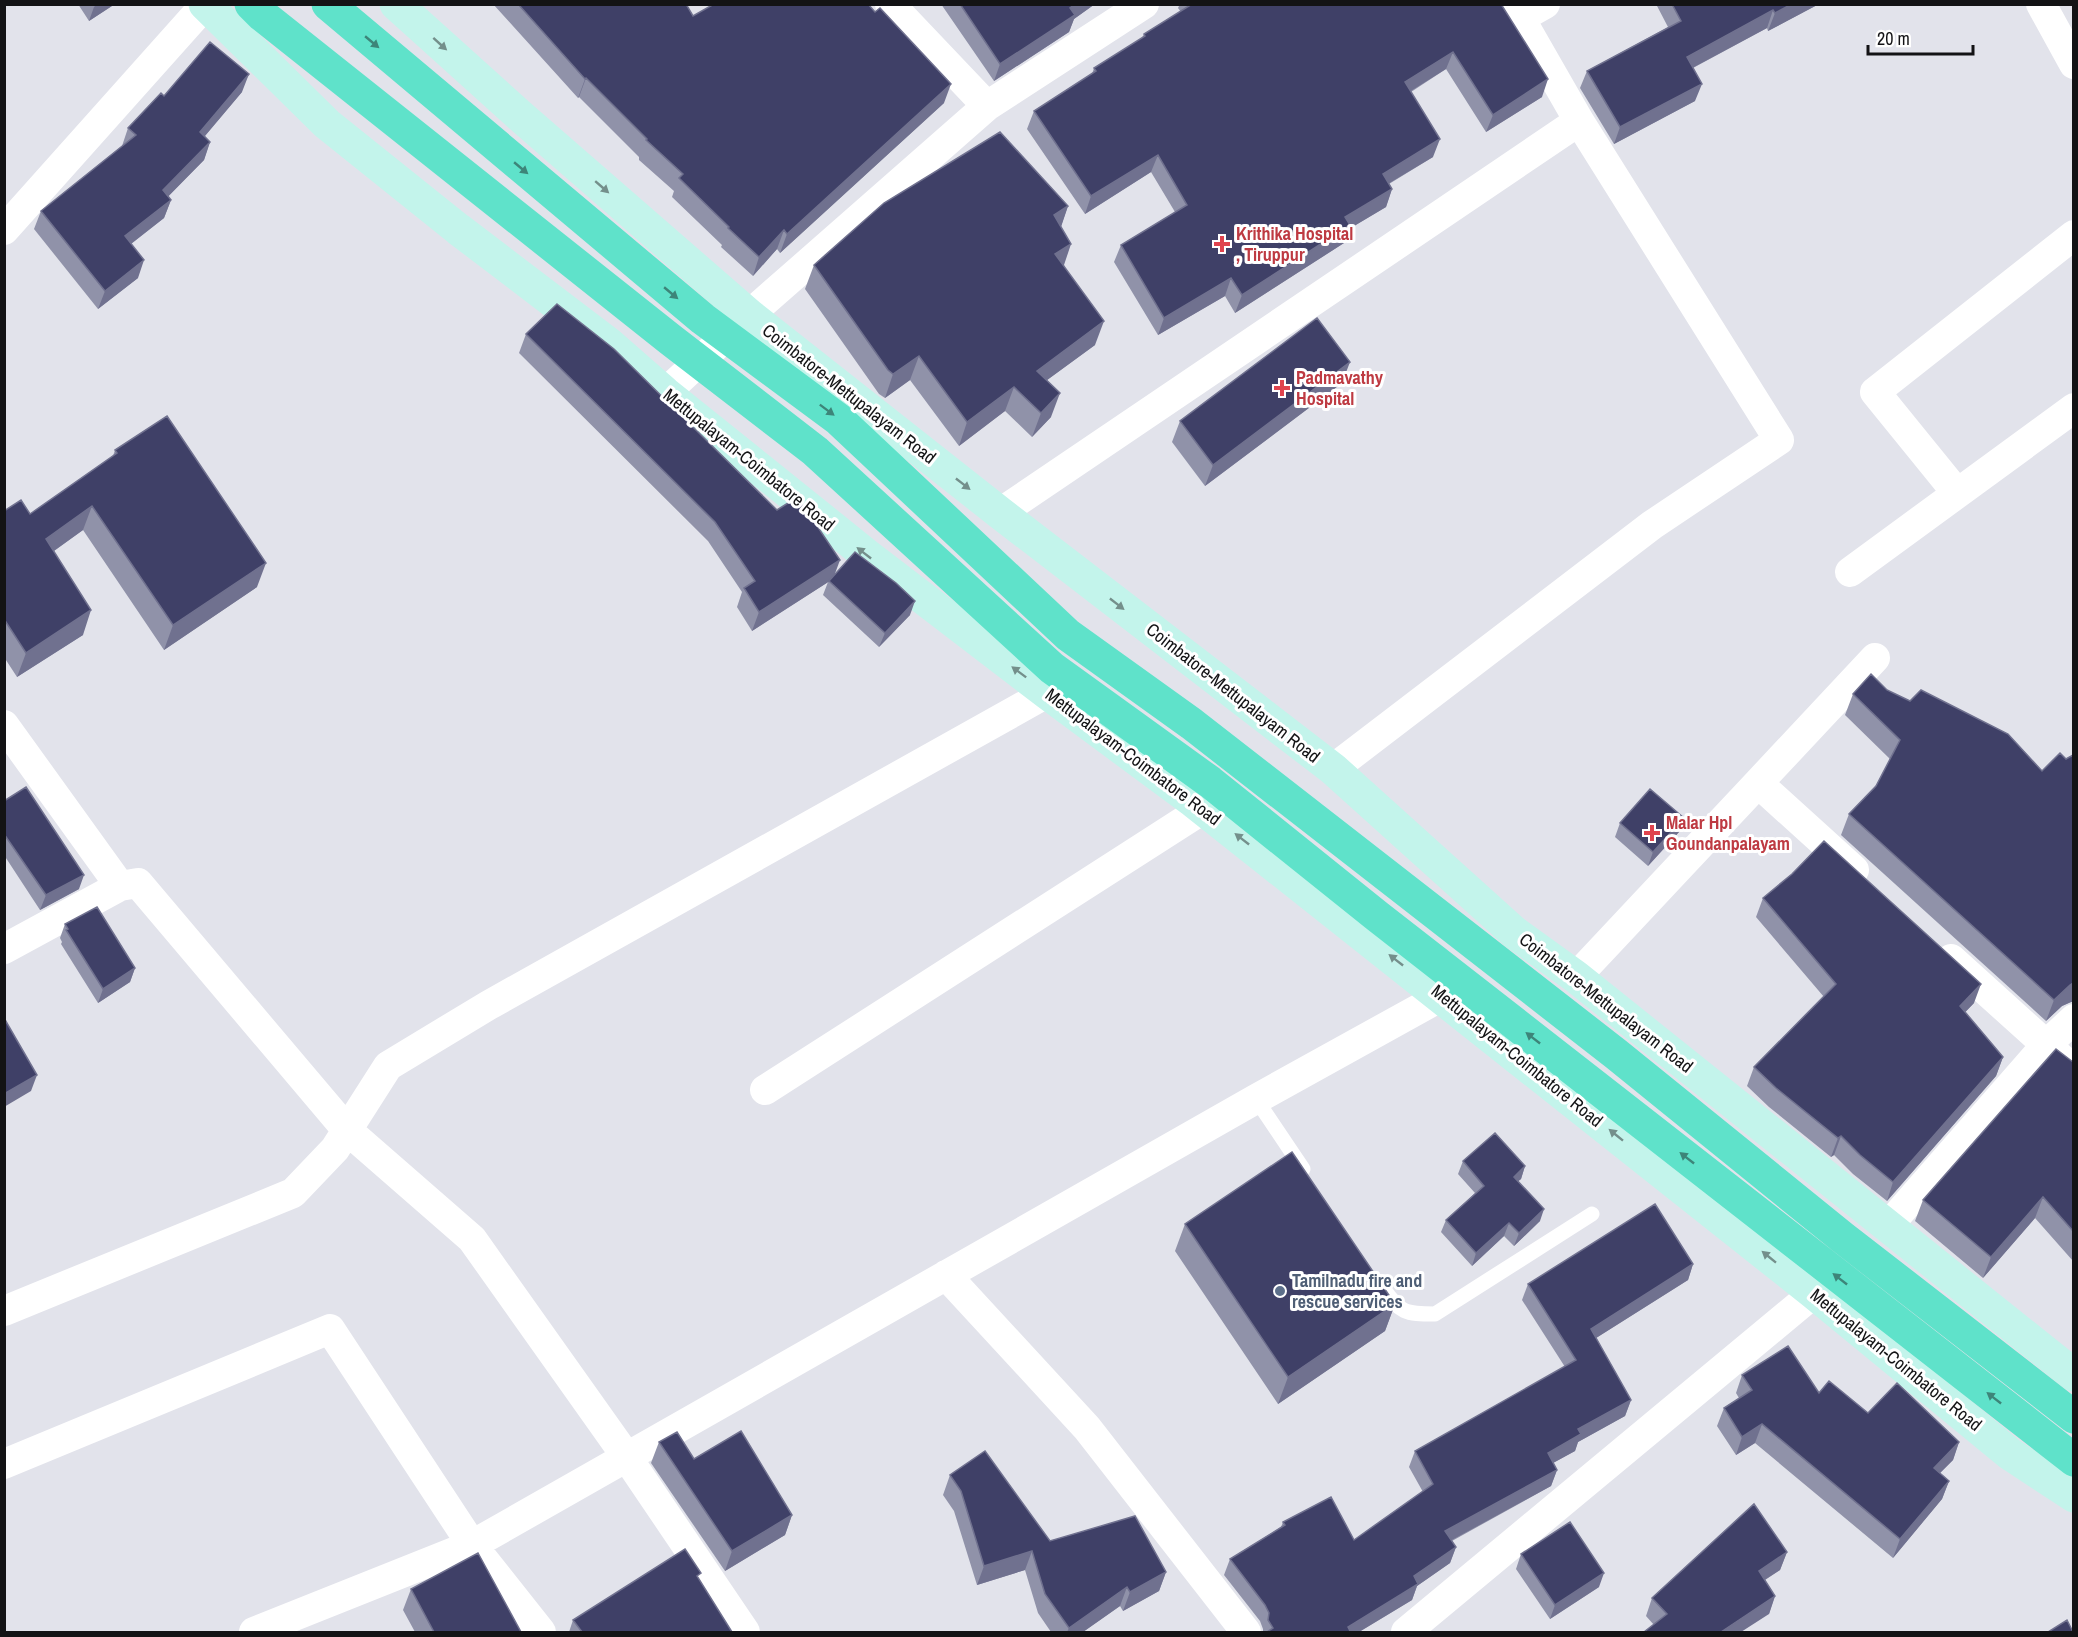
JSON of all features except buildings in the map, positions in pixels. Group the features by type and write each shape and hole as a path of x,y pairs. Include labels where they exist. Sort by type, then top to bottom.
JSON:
{"highway":[{"path":"251,4 670,340 815,451 1052,668 1210,782 1386,923 2073,1460"},
{"path":"327,4 703,319 838,419 1068,635 1192,724 1617,1054 1842,1237 2073,1416"}],"main road":[{"name":"Coimbatore-Mettupalayam Road","path":"396,4 749,315 1000,513 1333,769 1515,933 1576,977 2073,1375"},
{"name":"Mettupalayam-Coimbatore Road","path":"205,5 327,124 458,229 609,344 665,393 868,556 1203,809 1442,996 1814,1293 2010,1454 2073,1496"},
{"path":"2010,1454 2073,1387"}],"street":[{"path":"890,4 987,106"},
{"path":"665,393 749,315 987,106 1144,4"},
{"path":"2041,4 2070,50"},
{"path":"4,230 205,5"},
{"path":"1333,769 1652,525 1779,441 1579,121 1525,9"},
{"path":"1000,513 1579,121"},
{"path":"1958,493 1875,392 2073,236"},
{"path":"1850,572 2073,408"},
{"path":"1576,977 1875,658"},
{"path":"4,1311 293,1193 335,1149 388,1066 489,1005 1047,693"},
{"path":"4,725 120,886"},
{"path":"1758,783 1872,886"},
{"path":"765,1090 1203,809"},
{"path":"4,949 120,886 138,883 347,1130 472,1239 626,1456 745,1632"},
{"path":"1932,942 2073,1070"},
{"path":"254,1632 472,1545 1256,1099 1442,996"},
{"path":"1887,1227 2046,1046 2073,1019"},
{"path":"946,1275 1087,1428 1246,1632"},
{"path":"1406,1632 1814,1293"},
{"path":"4,1464 330,1329 472,1545 542,1632"}],"lane":[{"path":"1256,1099 1310,1178"},
{"path":"1375,1276 1395,1306 1411,1314 1435,1314 1592,1214"}],"place":[{"name":"Krithika Hospital , Tiruppur","path":"1222,244"},
{"name":"Padmavathy Hospital","path":"1282,388"},
{"name":"Malar Hpl Goundanpalayam","path":"1652,833"},
{"name":"Tamilnadu fire and rescue services","path":"1280,1291"}]}
